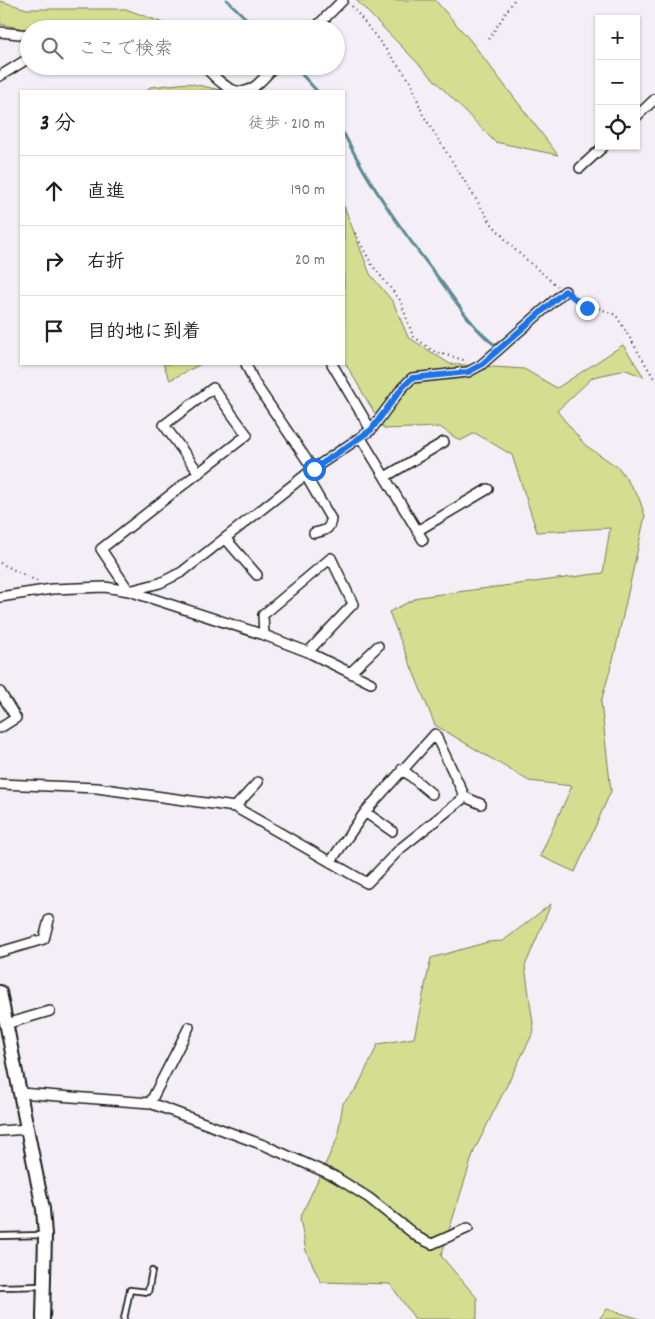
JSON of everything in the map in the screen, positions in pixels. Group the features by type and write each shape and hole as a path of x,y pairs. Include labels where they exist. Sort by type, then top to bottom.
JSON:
{"street":[{"path":"323,20 344,0"},
{"path":"0,32 20,34"},
{"path":"0,76 20,64"},
{"path":"213,75 224,85 239,90"},
{"path":"246,90 251,89 265,75"},
{"path":"640,112 655,99"},
{"path":"580,168 600,150"},
{"path":"130,591 160,583 182,572 314,469 361,438 371,430 402,388 412,378 468,372 481,365 565,291"},
{"path":"246,365 254,382 314,469"},
{"path":"333,365 371,430"},
{"path":"130,591 102,549 199,473 247,435 213,388 164,425 199,473"},
{"path":"361,438 423,540"},
{"path":"385,477 444,442"},
{"path":"306,476 331,519 330,526 326,530 314,533"},
{"path":"417,531 488,489"},
{"path":"225,538 256,575"},
{"path":"264,635 263,615 331,558 353,604 308,652"},
{"path":"0,597 52,589 105,587 130,591 264,635 308,652 371,683"},
{"path":"350,673 378,646"},
{"path":"0,692 16,718 0,728"},
{"path":"331,861 365,812 435,734 465,797 480,804"},
{"path":"402,769 432,794"},
{"path":"235,807 258,782"},
{"path":"0,784 97,788 235,807 368,883 401,848 465,797"},
{"path":"365,812 392,831"},
{"path":"0,952 44,939 49,920"},
{"path":"0,995 43,1209 45,1235 43,1319"},
{"path":"6,1024 50,1012"},
{"path":"150,1104 189,1027"},
{"path":"20,1093 150,1104 266,1146 334,1176 369,1198 419,1238 432,1244 468,1228"},
{"path":"0,1132 28,1129"}],"lane":[{"path":"0,1236 45,1235"},
{"path":"124,1319 130,1290 148,1292 152,1272"},
{"path":"0,1287 44,1286"}],"path":[{"path":"348,0 411,82 423,115 491,223 514,249 549,282 565,291 587,308 598,308 616,314 655,380"},
{"path":"489,39 514,0"},
{"path":"355,233 372,265 400,300 413,336 433,351 481,365"},
{"path":"0,563 52,589"}],"green space":[{"path":"356,0 435,0 470,40 558,155 495,142"},
{"path":"0,1 27,9 126,9 155,20 20,20 20,28 0,24"},
{"path":"188,83 220,90 148,90 150,87"},
{"path":"345,209 370,274 393,302 408,337 450,364 524,369 557,388 623,345 644,377 626,370 593,377 557,411 585,445 619,468 639,498 645,516 614,656 601,702 611,791 575,872 540,856 572,786 529,781 435,725 389,612 419,597 603,573 610,528 537,532 512,455 475,433 460,441 440,427 384,429 345,363"},
{"path":"163,365 199,365 170,380"},
{"path":"551,904 525,966 534,1031 474,1151 441,1256 477,1298 477,1319 415,1319 390,1284 321,1282 306,1251 300,1218 337,1139 343,1103 357,1088 378,1044 414,1038 431,958 488,942 503,941"},
{"path":"607,1309 640,1319 599,1319"}],"waterway":[{"path":"227,0 248,20"},
{"path":"302,75 316,90"},
{"path":"345,136 377,193 403,230 467,317 495,345"}],"route":[{"path":"314,469 371,430 402,388 412,378 468,372 481,365 565,291 587,308"}]}
